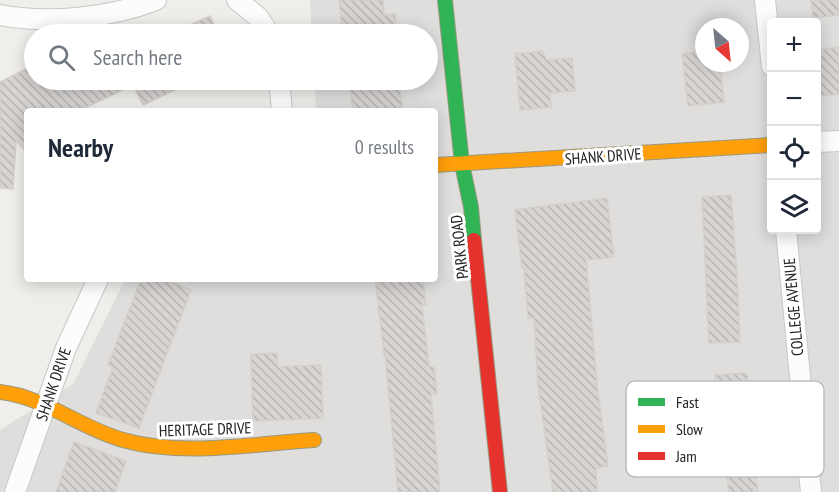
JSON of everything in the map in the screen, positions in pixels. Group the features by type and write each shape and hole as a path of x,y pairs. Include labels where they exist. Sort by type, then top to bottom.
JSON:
{"street":[{"path":"0,15 26,18 69,18 119,10 156,0"},
{"path":"237,0 258,17 263,24"},
{"name":"PARK ROAD","path":"445,0 462,164 471,207 500,492"},
{"path":"765,0 767,22"},
{"path":"280,90 282,108"},
{"path":"821,142 839,141"},
{"name":"SHANK DRIVE","path":"438,165 767,145"},
{"name":"COLLEGE AVENUE","path":"786,234 800,381"},
{"name":"SHANK DRIVE","path":"15,492 73,330 97,282"},
{"name":"HERITAGE DRIVE","path":"0,392 20,394 82,425 135,443 161,448 184,449 314,440"},
{"name":"COLLEGE AVENUE","path":"810,477 811,492"}],"shaded area":[{"path":"310,0 839,0 839,492 0,492 0,430 74,383 124,282 438,282 438,108 316,108 315,90 438,90 438,24 311,24"}],"building":[{"path":"339,0 383,0 384,15 395,14 396,24 342,24"},
{"path":"811,0 837,0 839,15 813,18"},
{"path":"210,16 214,24 192,24"},
{"path":"839,47 839,94 821,96 821,49"},
{"path":"542,51 547,60 572,58 575,91 550,93 551,107 520,110 515,54"},
{"path":"695,52 695,72 721,72 724,102 688,106 682,54"},
{"path":"24,70 24,90 122,90 84,108 24,108 24,149 16,141 13,189 0,188 0,82"},
{"path":"136,90 175,90 143,105"},
{"path":"350,90 400,90 403,108 353,108"},
{"path":"731,195 740,342 709,343 702,197"},
{"path":"607,198 614,257 586,260 597,385 608,466 596,468 597,492 553,492 538,385 534,318 528,318 524,268 522,268 515,210"},
{"path":"140,282 171,282 191,290 139,428 96,413 113,367 108,365"},
{"path":"375,282 423,282 426,305 422,305 429,367 434,366 437,394 431,395 440,492 398,492"},
{"path":"277,353 278,367 321,365 323,418 253,421 251,354"},
{"path":"747,373 748,381 715,381 715,375"},
{"path":"74,442 126,461 115,492 56,492"},
{"path":"727,477 756,477 758,492 729,492"}],"traffic: fast":[{"path":"445,0 462,164 471,207 474,240"}],"traffic: slow":[{"path":"438,165 767,145"},
{"path":"0,392 47,406 107,435 146,445 193,449 314,440"}],"traffic: jam":[{"path":"474,240 500,492"}]}
